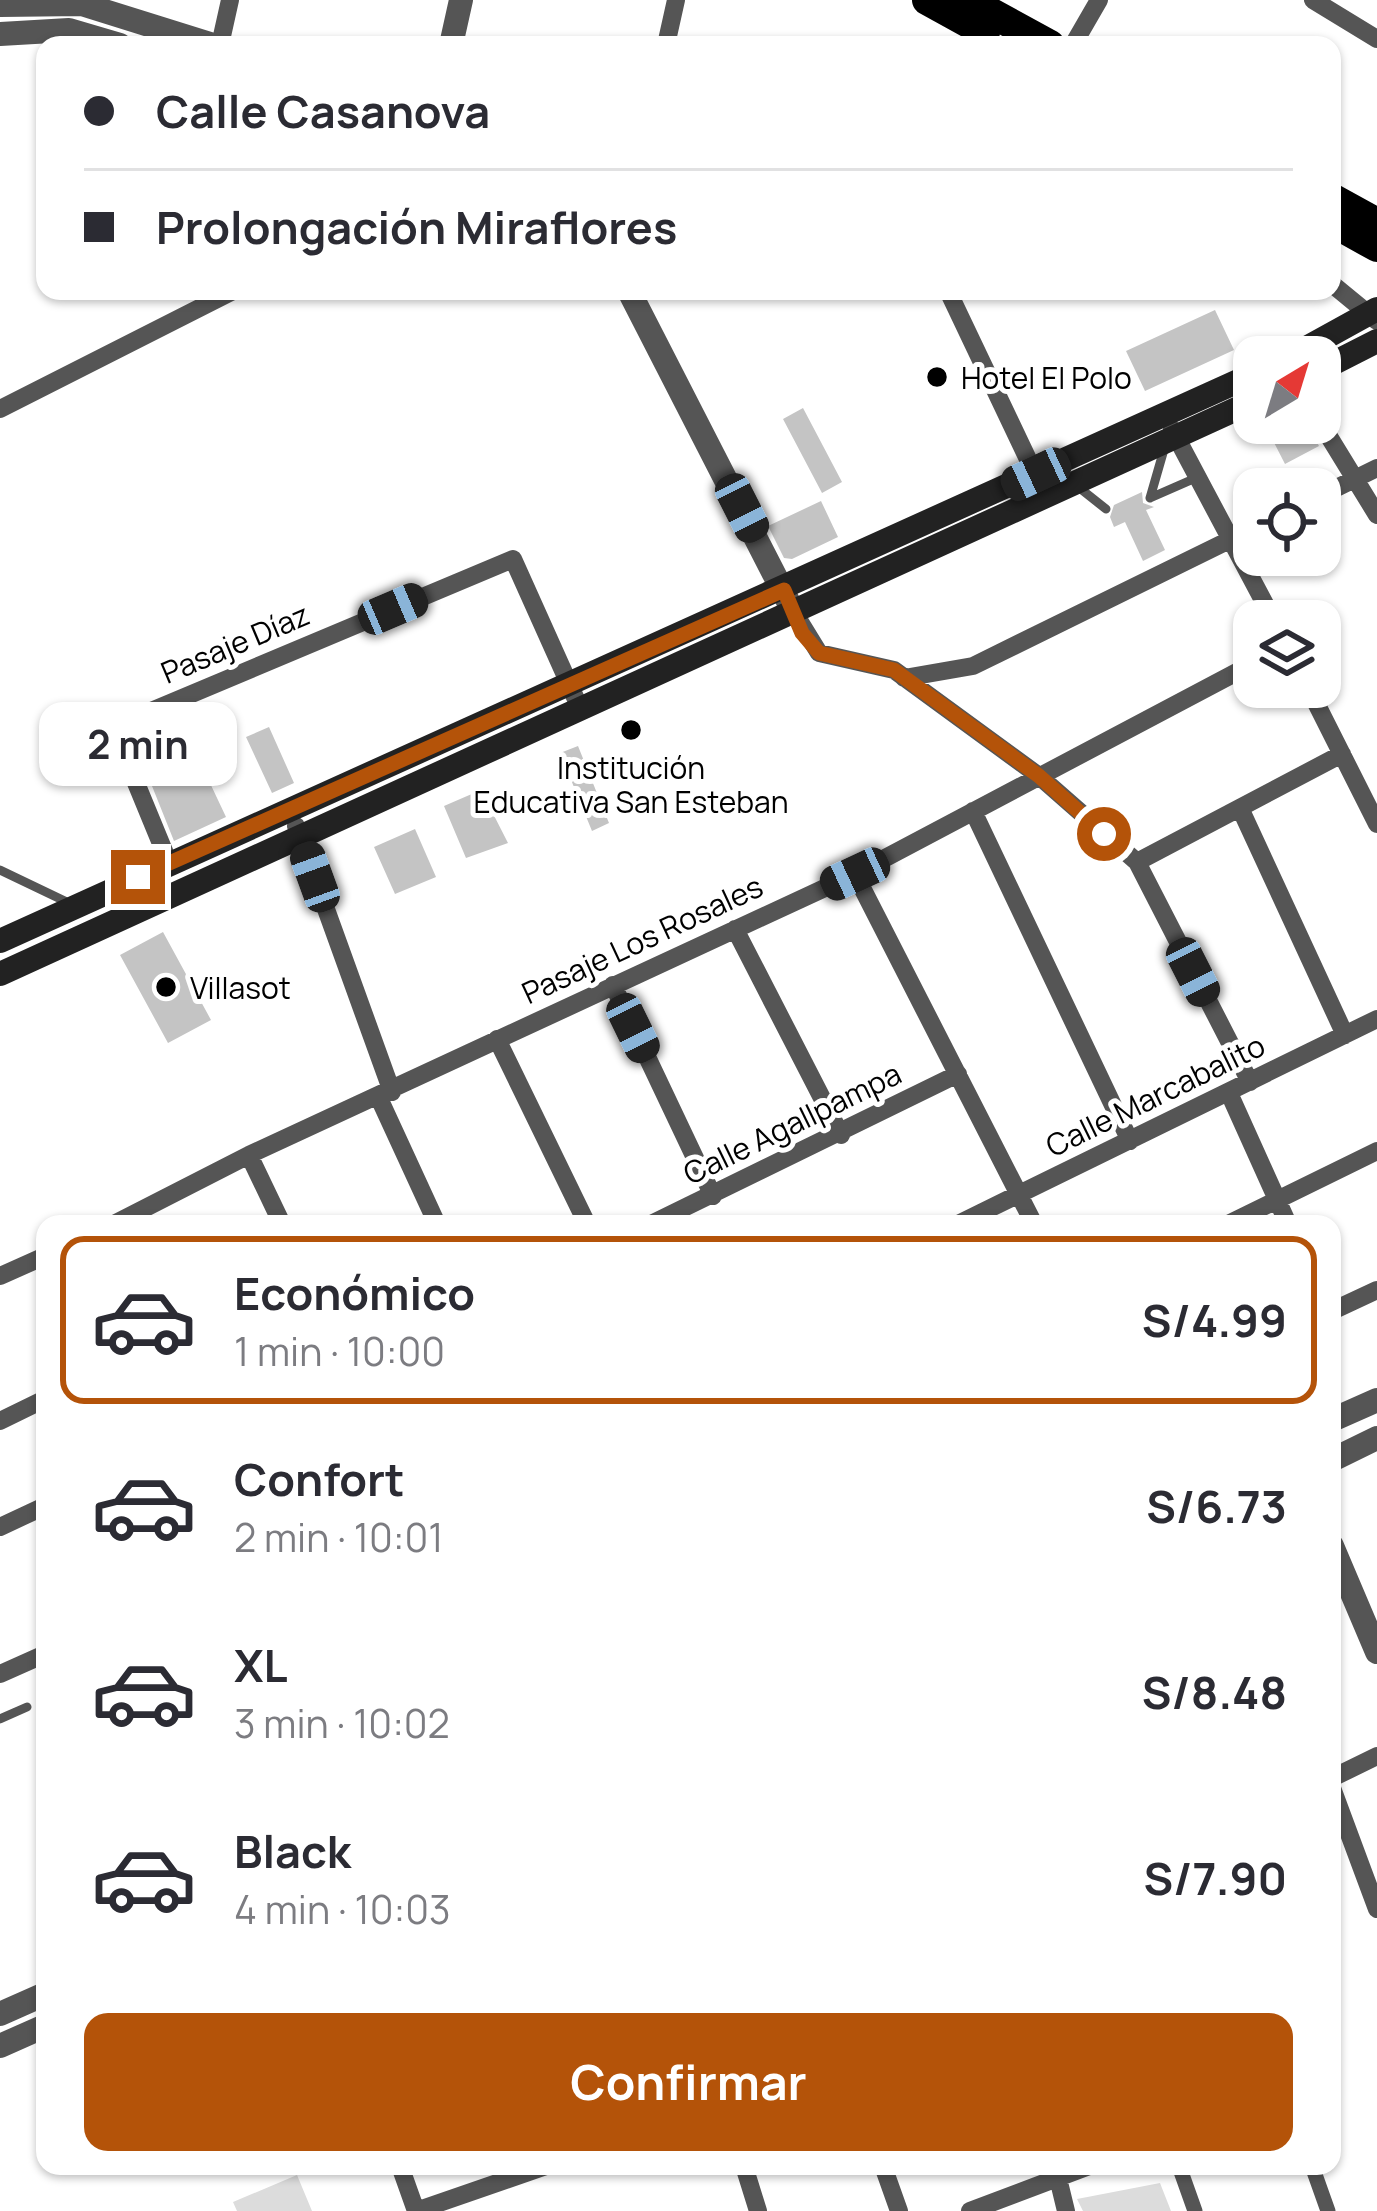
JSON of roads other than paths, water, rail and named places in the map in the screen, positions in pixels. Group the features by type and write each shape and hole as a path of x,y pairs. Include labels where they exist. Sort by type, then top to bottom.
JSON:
{"main road":[{"path":"927,0 993,36"},
{"path":"968,0 1034,36"},
{"path":"1341,203 1377,223"},
{"path":"1341,227 1377,247"},
{"path":"1332,336 1374,315"},
{"path":"1341,359 1377,341"},
{"path":"1041,485 1073,483 1169,431 1233,388"},
{"path":"0,941 289,810 574,695 1041,485 1233,408"},
{"path":"0,974 300,834 574,695"}],"street":[{"path":"219,36 230,0"},
{"path":"454,36 461,0"},
{"path":"668,36 676,0"},
{"path":"1078,36 1099,0"},
{"path":"1312,0 1377,39"},
{"path":"0,5 82,4 187,36"},
{"path":"0,34 69,31 88,36"},
{"path":"1341,291 1374,315"},
{"path":"0,410 215,300"},
{"path":"634,300 819,653 894,670 1039,776 1137,862 1250,1082"},
{"path":"952,300 1041,485"},
{"path":"1169,431 1263,600"},
{"path":"1334,444 1377,515"},
{"path":"1341,486 1377,468"},
{"path":"904,678 973,666 1232,539"},
{"name":"Pasaje Díaz","path":"169,863 112,728 513,559 574,695"},
{"name":"Pasaje Los Rosales","path":"137,1215 249,1155 855,874 1233,674"},
{"path":"1319,708 1377,824"},
{"path":"1137,862 1342,754"},
{"path":"1240,808 1345,1035"},
{"path":"289,810 386,1095 433,1215"},
{"path":"973,811 1130,1141"},
{"path":"855,874 1030,1215"},
{"path":"735,929 841,1135"},
{"path":"613,986 712,1196"},
{"name":"Calle Marcabalito","path":"976,1215 1377,1019"},
{"path":"497,1039 583,1215"},
{"name":"Calle Agallpampa","path":"671,1215 958,1074"},
{"path":"1229,1093 1284,1215"},
{"path":"1246,1215 1377,1151"},
{"path":"249,1155 278,1215"},
{"path":"0,1276 36,1260"},
{"path":"1341,1307 1377,1290"},
{"path":"1341,1416 1377,1400"},
{"path":"0,1421 36,1403"},
{"path":"1341,1456 1377,1438"},
{"path":"0,1527 36,1510"},
{"path":"1341,1567 1377,1652"},
{"path":"0,1674 36,1658"},
{"path":"1341,1774 1377,1756"},
{"path":"1341,1812 1377,1909"},
{"path":"0,2014 36,1998"},
{"path":"0,2046 36,2030"},
{"path":"403,2175 416,2211 520,2175"},
{"path":"747,2175 758,2211"},
{"path":"886,2175 898,2211"},
{"path":"970,2211 1066,2175"},
{"path":"1182,2175 1195,2211"},
{"path":"1315,2175 1328,2211"},
{"path":"1058,2178 1066,2211"}],"lane":[{"path":"1169,431 1150,498 1198,477"},
{"path":"1073,483 1106,509"},
{"path":"0,870 76,906"},
{"path":"0,1719 27,1707"}],"place":[{"name":"Hotel El Polo","path":"937,377"},
{"name":"Institución Educativa San Esteban","path":"631,730"},
{"name":"Villasot","path":"166,987"}]}
